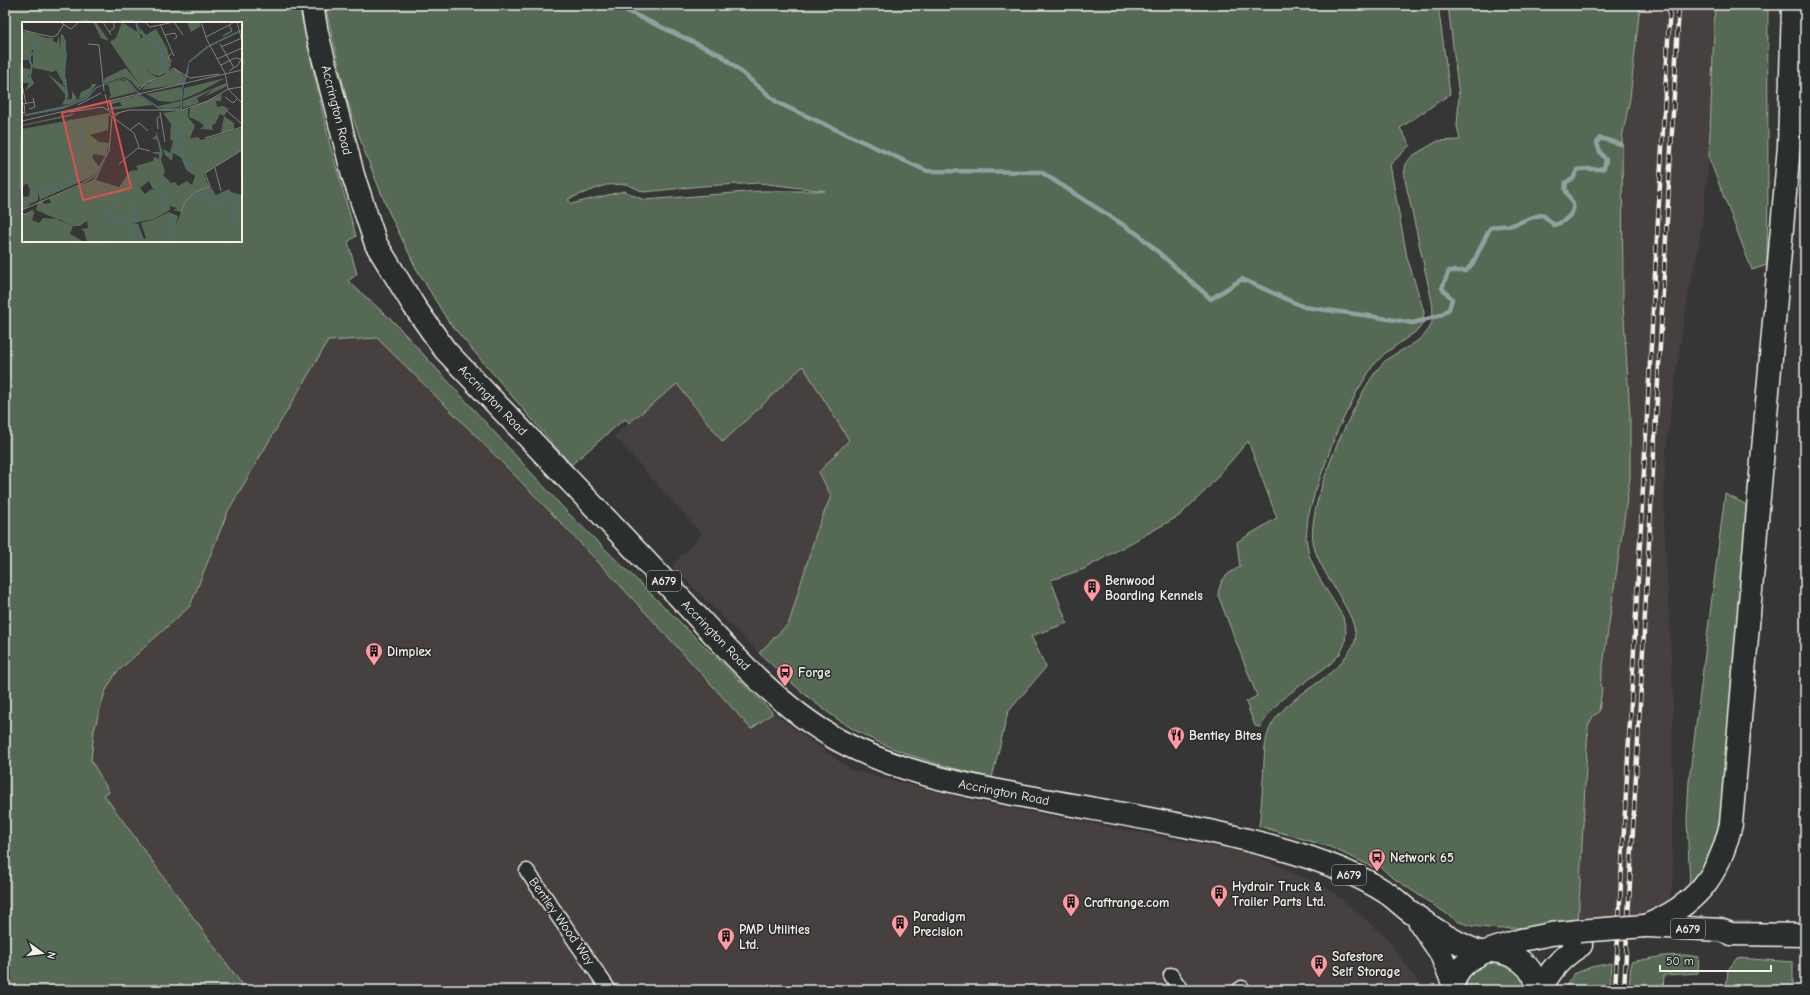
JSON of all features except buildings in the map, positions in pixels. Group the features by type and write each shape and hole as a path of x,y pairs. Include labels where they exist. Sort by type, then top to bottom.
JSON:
{"main road":[{"name":"Accrington Road","path":"312,5 317,33 353,175 376,244 414,306 445,350 733,654 786,705 837,739 875,757 924,776 970,786 1200,828 1278,848 1310,858 1363,881 1388,894 1413,914 1463,946 1487,952"},
{"path":"1638,931 1667,917 1686,903 1704,886 1726,846 1731,824 1789,146 1793,5"},
{"name":"Accrington Road","path":"1413,914 1440,952 1453,987"},
{"name":"A679","path":"1453,987 1459,970 1469,960 1522,940 1551,934 1580,938 1638,931 1720,930 1740,934 1805,935"},
{"path":"1541,990 1559,962 1580,938"},
{"name":"A679","path":"1487,952 1505,952 1514,956 1525,964 1532,974 1536,990"}],"street":[{"name":"Bentley Wood Way","path":"527,871 609,990"},
{"path":"1171,975 1181,990"}],"shaded area":[{"path":"1640,5 1715,5 1709,158 1703,214 1699,246 1689,291 1678,358 1665,464 1664,523 1673,691 1672,861 1674,877 1669,900 1658,908 1635,918 1578,924 1588,726 1602,689 1600,686 1630,478 1630,415 1623,302 1622,138 1630,98"},
{"path":"377,338 430,390 669,636 751,728 773,713 851,770 982,803 1251,854 1328,888 1387,938 1424,990 286,990 275,986 261,990 246,990 104,795 64,720 190,606 228,511 328,341"},
{"path":"803,366 849,440 819,472 831,496 817,530 789,623 759,653 672,566 702,534 614,436 677,384 723,441"}],"green space":[{"path":"5,5 299,5 330,145 356,236 348,242 357,274 348,281 394,322 567,512 773,713 751,729 568,530 377,338 328,341 228,511 190,606 116,673 105,692 94,730 91,760 109,792 104,795 246,990 5,990"},
{"path":"325,5 1438,5 1450,94 1400,128 1410,145 1390,165 1407,257 1424,312 1423,323 1418,330 1384,354 1372,367 1358,390 1337,431 1315,492 1308,517 1306,538 1309,555 1318,576 1343,617 1346,631 1345,643 1340,654 1330,664 1282,699 1260,727 1255,726 1246,702 1257,696 1218,595 1220,585 1224,578 1240,567 1237,542 1277,518 1248,441 1206,490 1179,516 1084,569 1051,580 1067,623 1031,636 1046,667 1008,712 992,778 931,762 891,748 853,729 836,718 796,687 759,653 789,623 817,530 831,496 819,472 849,440 803,366 723,442 677,384 629,423 626,419 620,423 571,465 448,321 416,268 388,210 364,150 347,100","holes":["760,183 825,191 760,191 644,200 624,191 571,204 568,199 606,185 627,184 644,192 702,186"]},
{"path":"1448,5 1640,5 1630,98 1622,138 1623,302 1630,415 1630,478 1600,686 1602,688 1599,712 1593,716 1588,726 1578,924 1498,929 1472,926 1459,922 1389,875 1380,866 1373,867 1330,847 1259,826 1265,748 1268,732 1276,718 1293,700 1323,679 1342,662 1355,642 1355,631 1351,619 1322,566 1316,553 1313,541 1314,517 1321,489 1344,429 1372,377 1390,357 1420,339 1432,323 1432,302 1404,175 1406,164 1412,156 1438,141 1460,140 1457,126 1459,96"},
{"path":"1715,5 1768,5 1767,265 1752,270 1709,158"},
{"path":"1725,494 1747,505 1726,774 1720,835 1708,860 1690,885 1687,820 1689,781"},
{"path":"1685,955 1699,957 1698,973 1664,975 1663,990 1629,990 1631,962 1664,956"},
{"path":"1737,958 1793,962 1793,990 1726,990 1728,970"},
{"path":"1499,959 1523,975 1526,990 1466,990 1469,976 1476,968 1486,962"},
{"path":"1612,963 1610,990 1563,990 1574,974 1591,967"}],"waterway":[{"path":"614,5 721,55 778,103 927,171 1041,172 1139,235 1211,299 1242,279 1304,307 1413,323 1441,315 1449,309 1452,299 1442,288 1449,271 1466,271 1473,263 1490,228 1512,225 1543,215 1554,225 1565,220 1573,210 1572,202 1566,191 1566,182 1573,179 1577,170 1604,168 1606,160 1600,152 1597,143 1600,138 1621,144"}],"railway":[{"path":"1615,990 1670,5"},
{"path":"1624,990 1679,5"}],"place":[{"name":"Benwood Boarding Kennels","path":"1092,602"},
{"name":"Dimplex","path":"374,666"},
{"name":"Forge","path":"785,687"},
{"name":"Bentley Bites","path":"1176,750"},
{"name":"Network 65","path":"1377,872"},
{"name":"Hydrair Truck & Trailer Parts Ltd.","path":"1219,908"},
{"name":"Craftrange.com","path":"1071,917"},
{"name":"Paradigm Precision","path":"900,938"},
{"name":"PMP Utilities Ltd.","path":"726,951"},
{"name":"Safestore Self Storage","path":"1319,978"}]}
